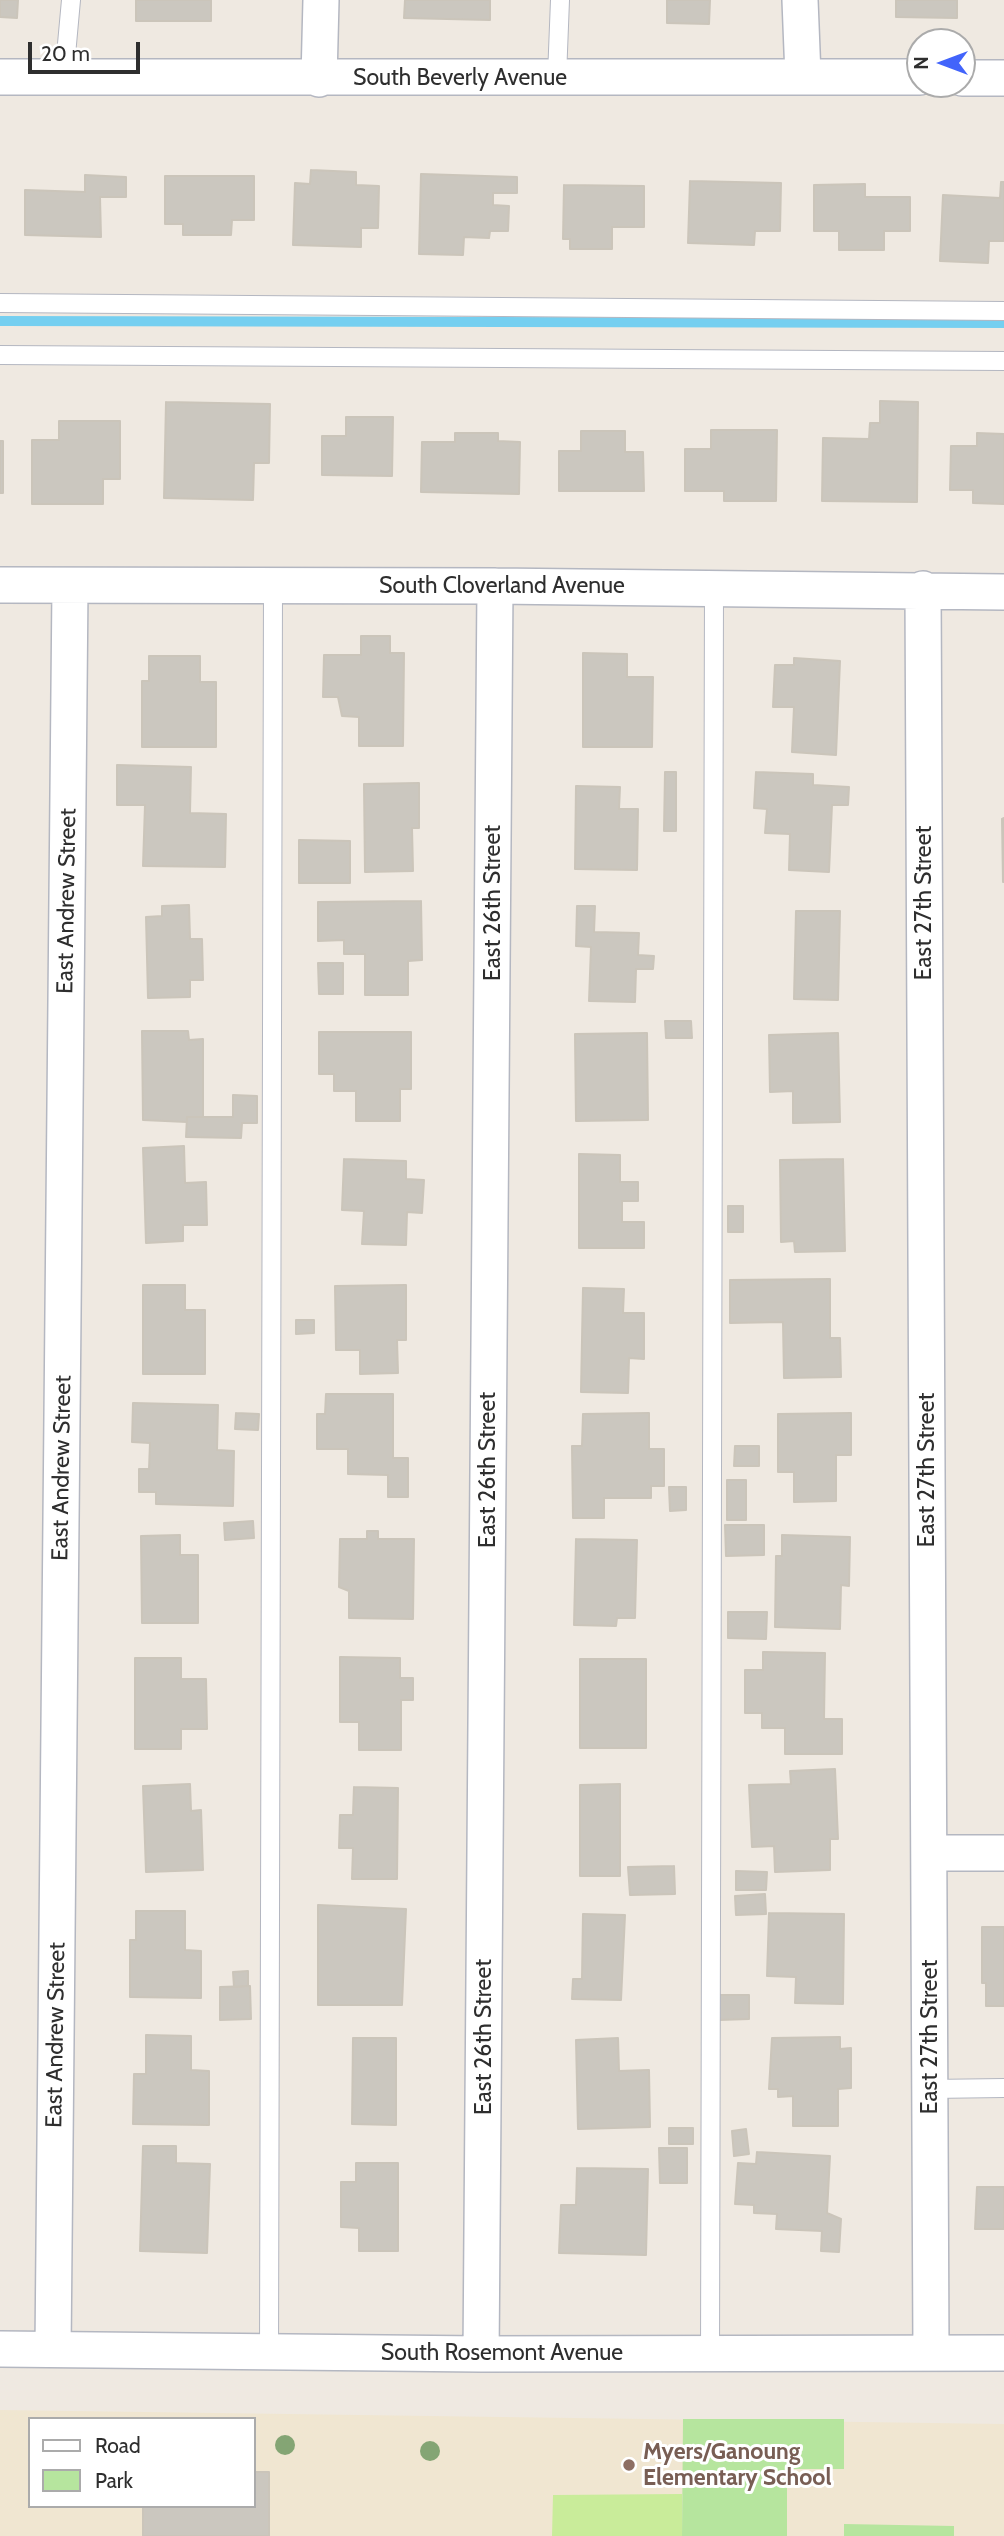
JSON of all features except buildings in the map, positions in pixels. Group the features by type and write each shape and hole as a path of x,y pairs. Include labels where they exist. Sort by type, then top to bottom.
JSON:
{"street":[{"path":"318,79 321,0"},
{"path":"800,0 803,76"},
{"name":"South Beverly Avenue","path":"0,77 906,77"},
{"path":"976,78 1004,78"},
{"name":"South Cloverland Avenue","path":"0,585 714,587 1004,592"},
{"name":"East 26th Street","path":"481,2354 495,586"},
{"name":"East Andrew Street","path":"53,2349 71,587"},
{"name":"East 27th Street","path":"923,589 931,2352"},
{"path":"929,1853 1004,1853"},
{"name":"South Rosemont Avenue","path":"0,2349 481,2354 1004,2353"}],"lane":[{"path":"64,78 71,0"},
{"path":"557,78 560,0"},
{"path":"0,303 1004,311"},
{"path":"0,355 1004,361"},
{"path":"269,2351 273,587"},
{"path":"710,2353 714,587"},
{"path":"930,2089 1004,2088"}],"shaded area":[{"name":"Myers/Ganoung Elementary School","path":"0,2410 1004,2424 1004,2536 0,2536"}],"green space":[{"path":"683,2419 844,2419 844,2469 787,2469 787,2536 682,2536"},
{"path":"682,2494 682,2536 552,2536 553,2495"},
{"path":"844,2524 954,2526 954,2536 844,2536"}],"waterway":[{"path":"0,321 1004,323"}],"place":[{"name":"Myers/Ganoung Elementary School","path":"629,2465"}]}
